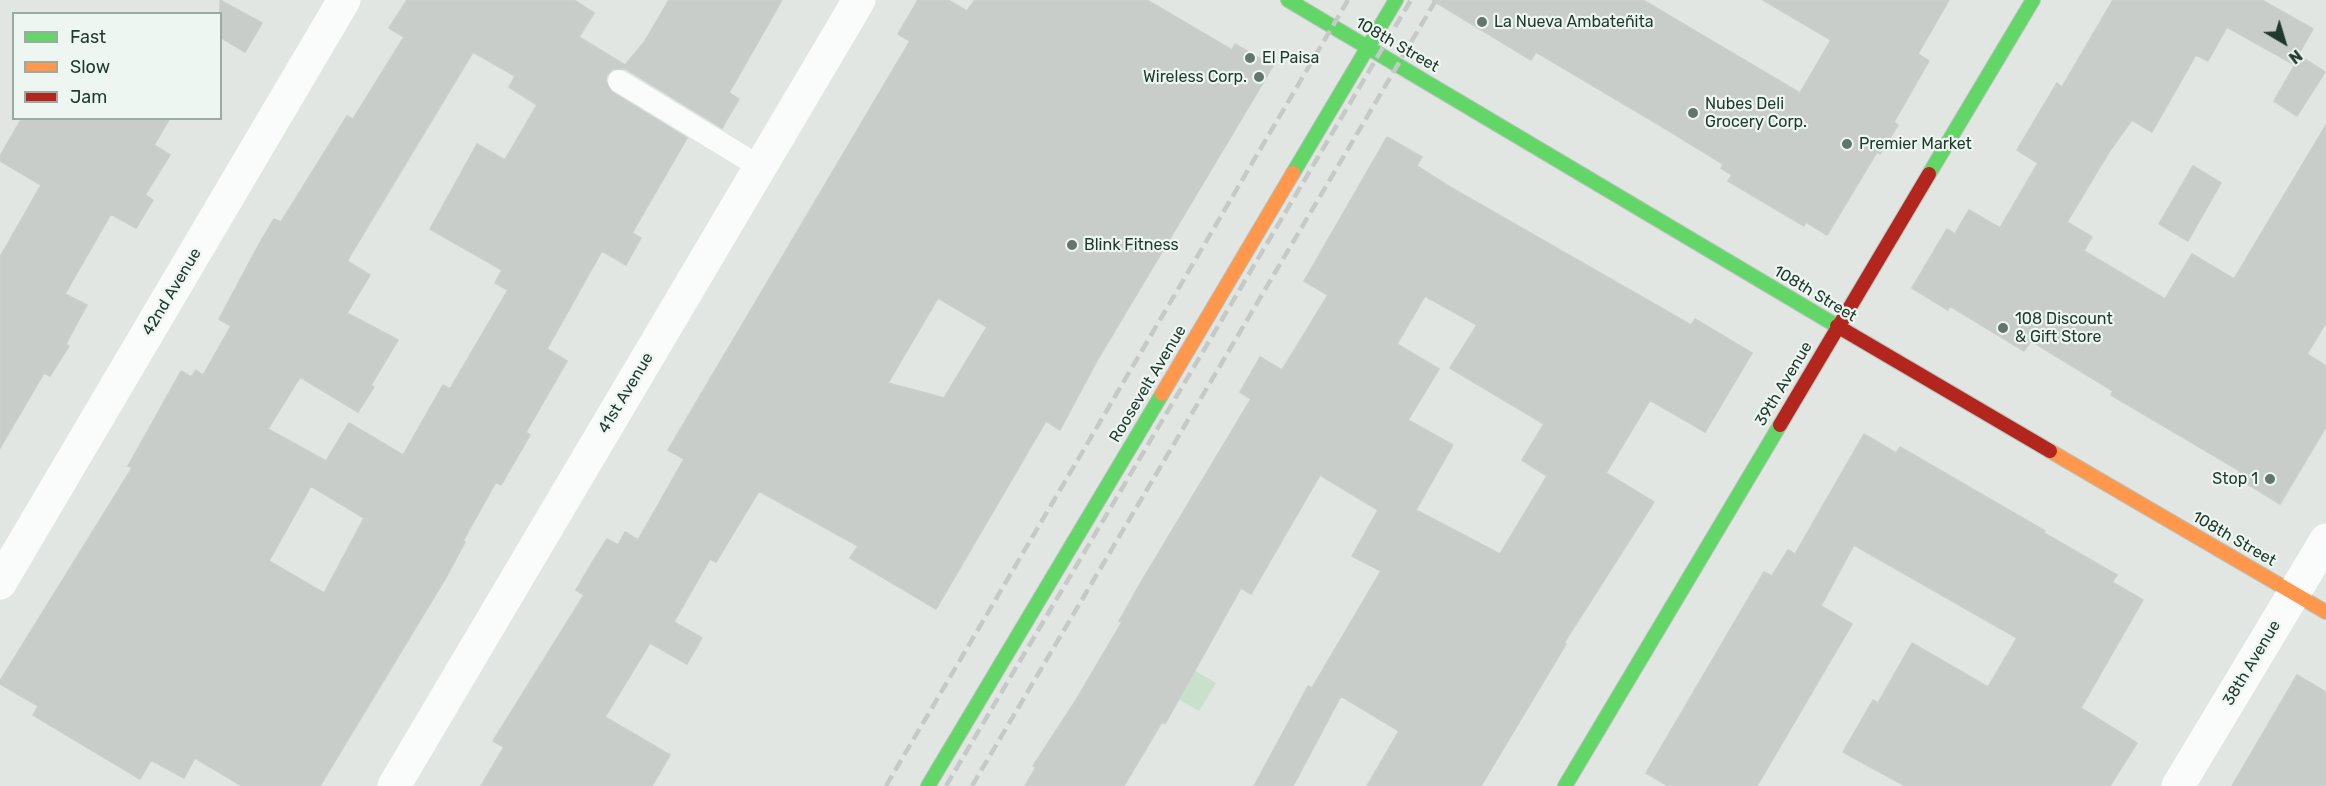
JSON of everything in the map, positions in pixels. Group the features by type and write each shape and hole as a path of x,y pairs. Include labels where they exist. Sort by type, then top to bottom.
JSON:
{"main road":[{"name":"108th Street","path":"1288,0 1838,327 2326,612"},
{"name":"Roosevelt Avenue","path":"928,786 1396,0"},
{"name":"39th Avenue","path":"1566,786 2033,0"}],"street":[{"name":"42nd Avenue","path":"0,583 344,0"},
{"name":"41st Avenue","path":"394,786 859,0"},
{"name":"38th Avenue","path":"2178,786 2326,540"}],"lane":[{"path":"619,81 760,167"}],"green space":[{"path":"1120,627 1216,683 1199,711 1103,655"}],"building":[{"path":"220,0 262,23 245,52 222,38 222,12 220,12"},
{"path":"407,0 574,0 594,13 579,37 625,65 645,41 669,0 782,0 729,93 739,99 722,128 626,69 613,69 607,75 606,81 612,92 687,138 632,233 641,238 626,265 602,251 547,349 567,361 526,432 530,435 501,485 496,482 463,541 465,542 448,574 320,786 242,786 195,758 184,778 151,760 140,779 33,715 38,706 0,684 0,681 132,468 128,466 181,371 191,377 196,370 203,375 231,326 219,319 274,219 281,222 347,116 353,119 404,37 389,28","holes":["473,52 515,76 509,87 537,105 505,160 477,144 430,229 502,270 495,283 508,290 450,389 443,385 403,455 349,423 326,461 268,429 300,377 358,412 374,387 371,385 398,340 347,313 370,275 347,261","311,486 364,518 324,593 269,561"]},
{"path":"918,0 948,0 967,11 975,0 1147,0 1232,50 1235,44 1273,66 1098,359 1060,430 1046,421 936,609 850,558 858,546 759,491 716,562 710,559 674,622 702,638 687,664 650,643 605,717 670,755 652,786 481,786 504,747 493,741 584,595 576,590 593,561 607,539 618,545 625,532 638,540 684,459 668,450 910,41 898,34","holes":["938,298 987,327 944,398 888,383"]},
{"path":"1432,0 1643,0 1800,93 1831,40 1763,0 1949,0 1918,54 1929,61 1894,122 1898,125 1880,154 1877,152 1827,235 1806,222 1804,226 1728,181 1732,175 1721,168 1723,164 1661,126 1536,52 1531,60"},
{"path":"2113,0 2262,0 2313,29 2293,64 2227,27 2208,61 2196,55 2152,132 2132,120 2109,152 2067,222 2092,237 2084,251 2165,299 2192,254 2234,279 2326,125 2326,323 2307,354 2326,366 2326,427 2280,504 2236,477 2240,471 2111,395 2113,391 2031,341 2024,351 1950,306 1948,310 1912,288 1947,229 1955,234 1969,210 2000,228 2038,163 2017,150 2057,83 2062,87"},
{"path":"2300,56 2325,72 2297,116 2274,101"},
{"path":"21,120 169,120 154,145 170,155 145,195 153,200 136,228 111,214 65,294 87,305 66,344 69,346 50,376 44,373 0,448 0,257 41,185 0,161 0,156"},
{"path":"1387,137 1422,157 1417,166 1450,187 1691,325 1695,319 1752,353 1705,432 1650,400 1606,473 1654,502 1564,643 1566,644 1481,786 1367,786 1399,731 1341,696 1293,786 1254,786 1308,686 1312,688 1381,571 1352,556 1378,510 1320,475 1251,594 1241,588 1165,724 1162,722 1124,786 1025,786 1036,767 1033,766 1076,700 1122,622 1119,621 1137,589 1251,399 1240,392 1260,357 1282,370 1328,295 1304,281","holes":["1425,296 1477,325 1450,368 1544,424 1522,460 1547,476 1500,554 1416,510 1453,445 1408,420 1439,369 1397,344"]},
{"path":"2193,166 2221,183 2188,241 2159,224"},
{"path":"1864,434 1896,453 1900,447 2045,531 2044,533 2117,575 2112,582 2143,600 2081,708 2137,743 2110,786 1905,786 1843,752 1873,700 1878,703 1912,643 1988,687 2017,638 1854,545 1821,606 1852,624 1757,786 1668,786 1646,773 1764,572 1772,576 1788,550 1795,554"},
{"path":"2297,675 2326,692 2326,786 2232,786"}],"railway":[{"path":"886,786 1348,0"},
{"path":"946,786 1411,0"},
{"path":"972,786 1436,0"}],"traffic: fast":[{"path":"1288,0 1837,326"},
{"path":"1293,173 1396,0"},
{"path":"1929,174 2033,0"},
{"path":"928,786 1162,394"},
{"path":"1565,786 1780,425"}],"traffic: slow":[{"path":"1162,394 1293,173"},
{"path":"2050,451 2326,612"}],"traffic: jam":[{"path":"1780,425 1929,174"},
{"path":"1837,326 2050,451"}],"place":[{"name":"La Nueva Ambateñita","path":"1482,22"},
{"name":"El Paisa","path":"1250,58"},
{"name":"Wireless Corp.","path":"1259,77"},
{"name":"Nubes Deli Grocery Corp.","path":"1693,113"},
{"name":"Premier Market","path":"1847,144"},
{"name":"Blink Fitness","path":"1072,245"},
{"name":"108 Discount & Gift Store","path":"2003,328"},
{"name":"Stop 1","path":"2270,479"}]}
